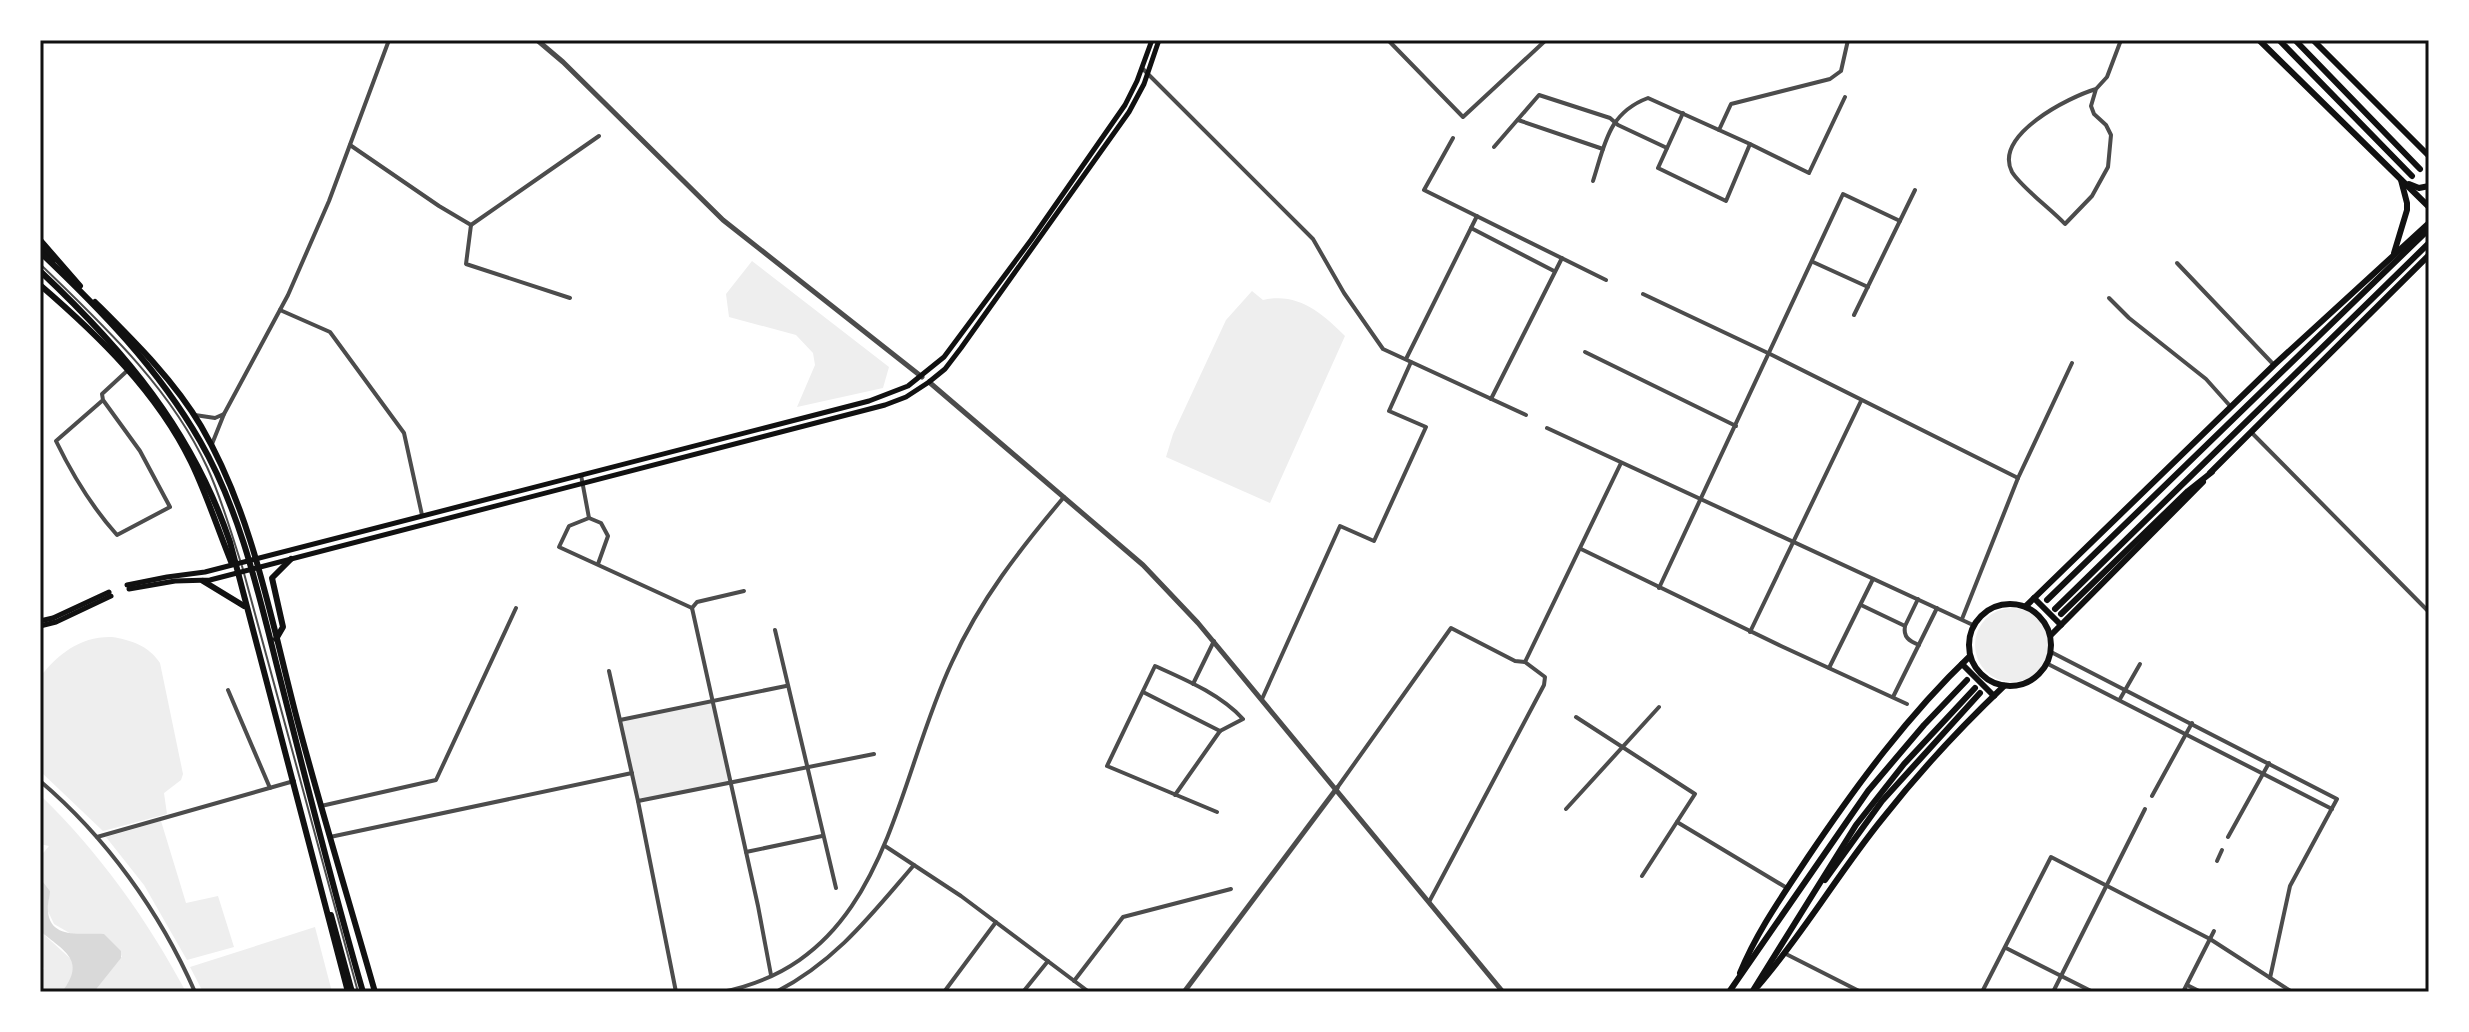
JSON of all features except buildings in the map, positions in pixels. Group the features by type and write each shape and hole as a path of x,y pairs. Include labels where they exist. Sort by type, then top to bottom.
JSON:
{"main road":[{"path":"1152,40 1125,105 1031,240 959,339 922,377 899,391 205,572 128,587 203,581 240,572 885,405 906,397 929,382 952,360 1041,237 1129,112 1148,74 1159,40"},
{"path":"2259,40 2429,207"},
{"path":"2279,40 2412,176"},
{"path":"2295,40 2420,169"},
{"path":"2313,40 2427,153"},
{"path":"2403,180 2419,188 2429,186"},
{"path":"2393,257 2407,210 2403,180"},
{"path":"2026,606 2274,365 2429,226"},
{"path":"2047,600 2429,226"},
{"path":"40,240 86,296"},
{"path":"2212,472 2058,611 2429,243"},
{"path":"40,250 86,296 162,382 200,442 227,500 259,595 329,871 355,992"},
{"path":"40,250 150,358 194,415 211,447 243,518 258,567 321,806 375,992"},
{"path":"2051,635 2429,255"},
{"path":"2417,267 2429,262"},
{"path":"40,271 118,349 146,383 197,462 219,509 355,992"},
{"path":"40,283 128,370 158,409 192,466 237,563 244,606 355,992"},
{"path":"40,283 137,381 169,425 195,472 240,582"},
{"path":"276,639 283,627 272,578 291,559"},
{"path":"203,581 244,606"},
{"path":"40,624 56,622 110,594"},
{"path":"2034,598 2061,625"},
{"path":"2008,603 2026,606 2042,618 2051,635 2048,664 2026,683 2004,686 1980,673 1970,656 1969,639 1973,625 1984,613 2008,603"},
{"path":"1739,977 1754,940 1856,788 1927,701 1970,656"},
{"path":"1960,666 1992,698"},
{"path":"1729,992 1868,791 1967,680"},
{"path":"1753,992 1786,954 1882,819 1959,731 2004,686"},
{"path":"1753,992 1878,796 1932,733 1977,691"}],"street":[{"path":"211,447 224,414 280,310 329,201 389,40"},
{"path":"537,40 723,220 922,377"},
{"path":"1388,40 1463,117 1546,40"},
{"path":"1719,130 1731,104 1830,79 1841,71 1848,40"},
{"path":"2096,89 2065,100 2040,117 2012,148 2009,162 2013,175 2065,224 2092,196 2108,167 2111,135 2091,106 2096,89 2107,77 2121,40"},
{"path":"1142,68 1313,239 1353,307 1383,349 1526,415"},
{"path":"1494,147 1539,95 1610,118 1667,148"},
{"path":"1593,181 1614,121 1627,107 1648,98 1809,173 1845,97"},
{"path":"1683,113 1658,168 1726,201 1750,144"},
{"path":"1517,120 1603,149"},
{"path":"570,298 466,264 471,225 599,136"},
{"path":"1453,138 1424,190 1606,280"},
{"path":"350,145 471,225"},
{"path":"1854,315 1915,190"},
{"path":"1659,588 1843,194 1900,221"},
{"path":"1262,699 1340,526 1374,541 1426,427 1389,411 1477,216"},
{"path":"1471,228 1555,271"},
{"path":"1491,399 1562,258"},
{"path":"1813,262 1868,287"},
{"path":"2177,263 2274,365"},
{"path":"1643,294 2018,478"},
{"path":"2109,298 2129,318 2206,379 2231,407"},
{"path":"280,310 330,332 404,433 422,515"},
{"path":"1585,352 1736,426"},
{"path":"1962,619 2018,478 2072,363"},
{"path":"103,400 56,441 83,492 117,535 170,507 140,451 103,400 102,394 128,370"},
{"path":"929,382 1143,565 1214,641 1503,992"},
{"path":"1750,632 1861,401"},
{"path":"194,415 215,418 224,414"},
{"path":"1547,428 1973,625"},
{"path":"2251,432 2429,612"},
{"path":"1525,662 1621,463"},
{"path":"581,475 589,518"},
{"path":"722,992 753,984 800,959 840,924 864,890 885,846 941,685 964,636 1005,569 1064,497"},
{"path":"598,564 608,536 601,523 589,518 569,526 559,547 692,608"},
{"path":"1581,549 1907,704"},
{"path":"1829,668 1873,579"},
{"path":"692,608 697,602 744,591"},
{"path":"1918,599 1904,633 1907,639 1919,645"},
{"path":"1861,605 1905,626"},
{"path":"321,806 436,780 516,608"},
{"path":"692,608 771,975"},
{"path":"1893,697 1937,608"},
{"path":"1184,992 1337,788 1451,628 1515,661 1525,662 1545,677 1544,685 1429,903"},
{"path":"775,630 836,888"},
{"path":"1193,684 1214,641"},
{"path":"2051,652 2337,799 2290,886 2270,978"},
{"path":"2048,664 2332,809"},
{"path":"2120,699 2140,664"},
{"path":"1175,795 1220,731 1242,717 1193,684 1155,666 1107,766 1175,795 1217,812"},
{"path":"609,671 676,992"},
{"path":"620,720 787,686"},
{"path":"228,690 270,788"},
{"path":"1143,692 1220,731"},
{"path":"1566,809 1659,707"},
{"path":"1576,717 1695,794 1642,876"},
{"path":"2152,796 2192,723"},
{"path":"638,801 874,754"},
{"path":"2228,837 2269,763"},
{"path":"330,837 632,773"},
{"path":"40,781 97,837 153,914 195,992"},
{"path":"97,837 294,781"},
{"path":"2053,992 2145,809"},
{"path":"1677,822 1787,888"},
{"path":"746,852 823,836"},
{"path":"885,846 996,922 1089,992"},
{"path":"2217,861 2222,850"},
{"path":"1982,992 2051,857 2210,939 2292,992"},
{"path":"776,992 817,968 838,950 914,865"},
{"path":"1074,981 1123,917 1231,889"},
{"path":"944,992 996,922"},
{"path":"2183,992 2214,931"},
{"path":"2005,947 2093,992"},
{"path":"1786,954 1861,992"},
{"path":"1023,992 1048,961"},
{"path":"2187,985 2201,992"}],"lane":[{"path":"40,264 114,337 169,404 206,465 237,563"},
{"path":"240,572 355,992"}],"shaded area":[{"path":"752,261 889,367 883,388 797,407 815,365 813,353 796,335 729,317 726,294"},
{"path":"1252,291 1263,300 1287,299 1308,306 1345,336 1270,503 1166,457 1173,434 1226,320"},
{"path":"2012,608 2033,614 2043,624 2049,645 2043,666 2033,676 2012,682 1991,676 1981,666 1975,645 1981,624 1991,614"},
{"path":"112,637 139,645 151,652 160,663 183,774 181,780 164,793 167,814 103,831 40,771 40,677 54,661 80,643"},
{"path":"713,701 730,783 638,801 620,720"},
{"path":"40,795 102,863 155,938 186,992 94,992 122,956 88,935 73,935 54,924 47,909 50,891 40,878 40,857 49,846 40,844"},
{"path":"161,821 186,903 218,896 234,947 187,960 144,885 106,837"},
{"path":"40,878 50,891 48,911 55,927 70,933 104,934 121,951 121,958 94,992 62,992 69,981 72,964 64,951 40,931"},
{"path":"315,927 332,992 203,992 190,967"},
{"path":"40,931 73,961 74,975 62,992 40,992 40,974 44,968 40,965"}]}
